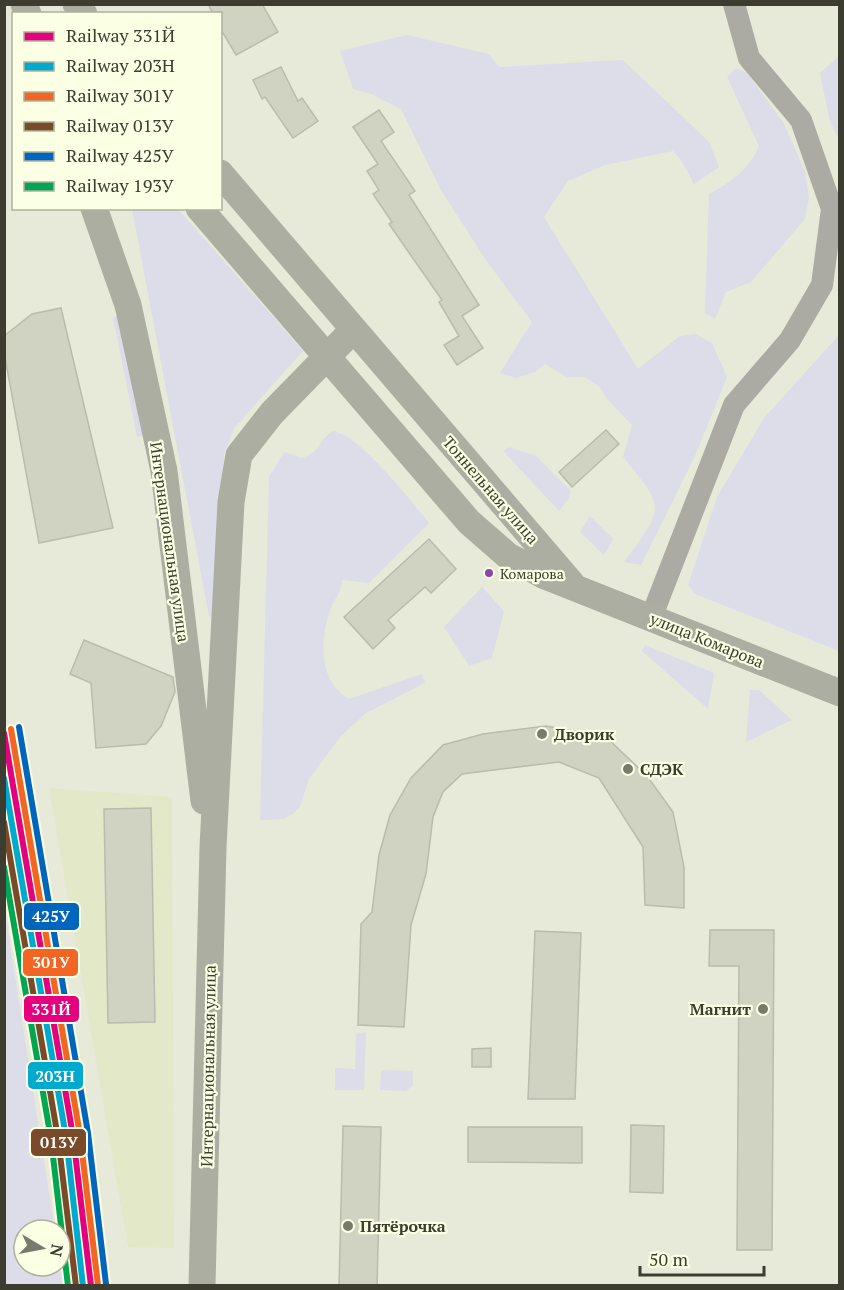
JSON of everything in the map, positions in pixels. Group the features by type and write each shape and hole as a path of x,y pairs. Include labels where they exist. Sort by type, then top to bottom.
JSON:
{"main road":[{"name":"Тоннельная улица","path":"222,175 575,587"},
{"name":"Интернациональная улица","path":"95,210 128,305 164,471 200,784 213,847"},
{"name":"Тоннельная улица","path":"200,210 469,522 508,555 545,576 575,587"},
{"name":"Интернациональная улица","path":"202,1286 213,847 231,502 238,455 272,412 353,330"},
{"name":"улица Комарова","path":"575,587 840,693"}],"street":[{"path":"651,618 734,405 790,340 822,285 832,209 801,120 749,58 734,4"}],"shaded area":[{"path":"407,35 489,54 499,67 623,60 709,142 719,167 694,184 681,160 673,151 605,165 568,181 544,217 638,369 680,336 695,334 712,343 727,377 695,456 641,565 624,562 647,530 655,509 647,488 623,457 632,425 608,400 600,387 585,377 567,377 545,364 535,372 516,378 500,373 532,322 488,263 442,192 401,109 371,94 353,89 340,51"},
{"path":"839,56 839,139 830,122 820,73"},
{"path":"736,68 747,73 783,122 805,171 809,198 805,219 751,282 726,292 715,319 705,313 709,194 745,169 759,146 727,77"},
{"path":"132,210 179,210 303,351 234,428 224,454 217,615 212,618 209,616"},
{"path":"122,315 147,435 137,437 113,317"},
{"path":"839,335 839,651 695,594 688,585 717,497 764,418"},
{"path":"333,431 344,435 370,456 429,523 369,583 342,580 330,610 324,634 323,647 327,671 339,691 349,699 422,674 425,683 366,713 341,736 309,779 300,806 294,813 283,819 260,820 269,477 284,452 302,458 309,455"},
{"path":"509,447 536,456 570,490 569,498 559,511 503,451"},
{"path":"590,516 613,539 604,555 580,532"},
{"path":"482,587 504,611 492,658 469,666 444,627"},
{"path":"645,645 714,673 708,709 642,651"},
{"path":"750,690 759,690 792,720 746,742"},
{"path":"49,788 172,797 174,1248 128,1247"},
{"path":"4,906 53,1218 12,1218 12,1278 62,1278 63,1285 5,1285"},
{"path":"366,1032 364,1090 335,1090 335,1068 355,1069 356,1034"},
{"path":"381,1070 413,1071 413,1085 406,1091 380,1090"}],"building":[{"path":"208,4 262,4 278,32 236,55 222,31 222,12 212,12"},
{"path":"281,67 298,101 302,98 318,121 293,138 265,97 262,99 253,80"},
{"path":"379,110 394,132 381,141 415,191 409,195 479,305 462,316 483,348 457,365 444,345 459,336 439,302 442,300 389,224 392,222 373,194 379,190 367,171 378,164 353,127"},
{"path":"61,308 113,528 39,543 4,352 4,336 32,314"},
{"path":"606,430 619,444 572,487 559,472"},
{"path":"429,539 456,569 431,593 425,587 388,620 395,628 373,649 344,617"},
{"path":"84,640 173,677 175,692 161,726 146,744 96,748 91,683 70,674"},
{"path":"546,726 606,737 647,776 673,812 684,867 684,908 645,905 643,847 599,778 559,762 462,774 443,792 433,817 426,874 411,925 404,1027 358,1025 361,924 372,912 379,855 390,815 411,778 443,745 483,734"},
{"path":"151,808 155,1022 108,1023 104,809"},
{"path":"710,930 774,930 772,1250 737,1250 739,966 709,966"},
{"path":"535,931 581,933 575,1099 528,1099"},
{"path":"491,1048 491,1067 472,1067 472,1049"},
{"path":"631,1125 664,1126 663,1193 630,1192"},
{"path":"343,1126 381,1127 377,1286 339,1286"},
{"path":"468,1127 582,1127 582,1163 468,1162"}],"rail line":[{"name":"425У","path":"19,727 88,1133 106,1284"},
{"name":"301У","path":"11,729 80,1135 98,1285"},
{"name":"331Й","path":"4,733 73,1136 91,1286"},
{"name":"203Н","path":"4,778 66,1137 83,1286"},
{"name":"013У","path":"4,822 58,1138 76,1286"},
{"name":"193У","path":"4,867 51,1139 68,1286"}],"place":[{"name":"Комарова","path":"489,573"},
{"name":"Дворик","path":"542,734"},
{"name":"СДЭК","path":"628,769"},
{"name":"Магнит","path":"763,1009"},
{"name":"Пятёрочка","path":"348,1226"}]}
